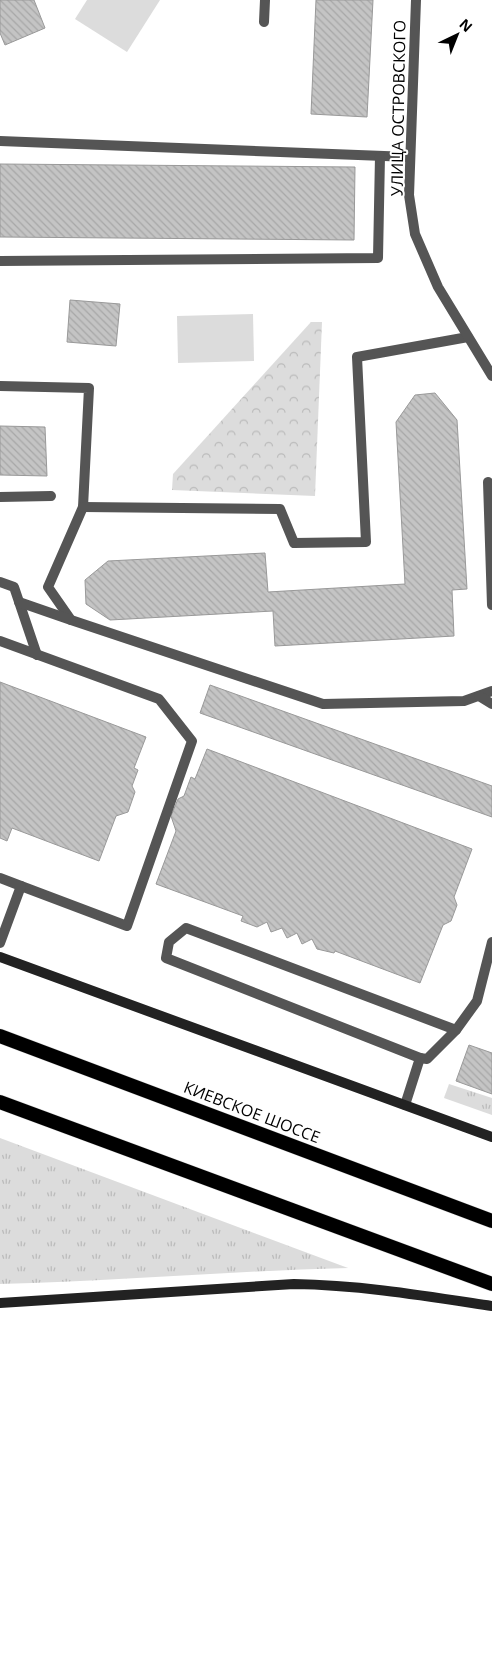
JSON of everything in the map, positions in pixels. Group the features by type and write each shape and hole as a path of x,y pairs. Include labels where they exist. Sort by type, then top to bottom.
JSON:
{"highway":[{"name":"КИЕВСКОЕ ШОССЕ","path":"0,1036 492,1221"},
{"path":"0,1102 492,1284"}],"main road":[{"path":"0,957 492,1137"},
{"path":"0,1303 86,1296 323,1284 361,1286 492,1306"},
{"path":"0,1308 18,1303"}],"street":[{"path":"264,22 265,0"},
{"name":"УЛИЦА ОСТРОВСКОГО","path":"416,0 410,157 410,195 415,234 438,287 492,376"},
{"path":"0,141 410,157"},
{"path":"0,261 378,258 380,156"},
{"path":"83,507 280,509 294,543 366,542 358,357 468,337"},
{"path":"0,386 88,388 83,507 48,588 71,620"},
{"path":"488,482 492,605"},
{"path":"0,497 51,496"},
{"path":"0,582 14,587 37,655"},
{"path":"19,602 323,704 464,701 492,691"},
{"path":"0,642 159,699 192,741 127,926 0,878"},
{"path":"479,696 492,704"},
{"path":"0,943 21,886"},
{"path":"456,1030 186,928 169,942 166,958 420,1058 427,1059 456,1030 477,1001 492,942"},
{"path":"405,1105 420,1058"}],"green space":[{"path":"87,0 160,0 127,52 75,19"},
{"path":"253,314 254,361 178,363 177,316"},
{"path":"311,322 322,322 315,496 172,490 173,474"},
{"path":"449,1084 492,1098 492,1115 444,1098"},
{"path":"0,1138 348,1268 0,1284"}],"building":[{"path":"0,0 34,0 45,28 5,45 0,33"},
{"path":"316,0 373,0 367,117 311,114"},
{"path":"0,164 355,167 354,240 0,237"},
{"path":"70,300 120,304 116,346 67,342"},
{"path":"435,393 457,420 467,589 452,590 454,636 275,646 273,611 110,620 86,604 85,580 108,561 265,553 268,592 405,584 396,422 415,395"},
{"path":"0,426 45,427 47,476 0,475"},
{"path":"0,682 146,737 134,768 138,770 132,786 135,792 128,812 116,816 99,861 12,828 7,841 0,838"},
{"path":"210,685 492,786 492,817 200,713"},
{"path":"207,749 472,849 454,897 457,905 451,921 443,925 420,983 335,951 334,953 317,949 312,939 302,944 297,933 287,938 282,928 271,932 267,922 257,927 241,921 243,916 156,884 176,831 171,816 178,799 184,796 191,777 195,779"},
{"path":"469,1045 492,1053 492,1094 456,1081"}]}
